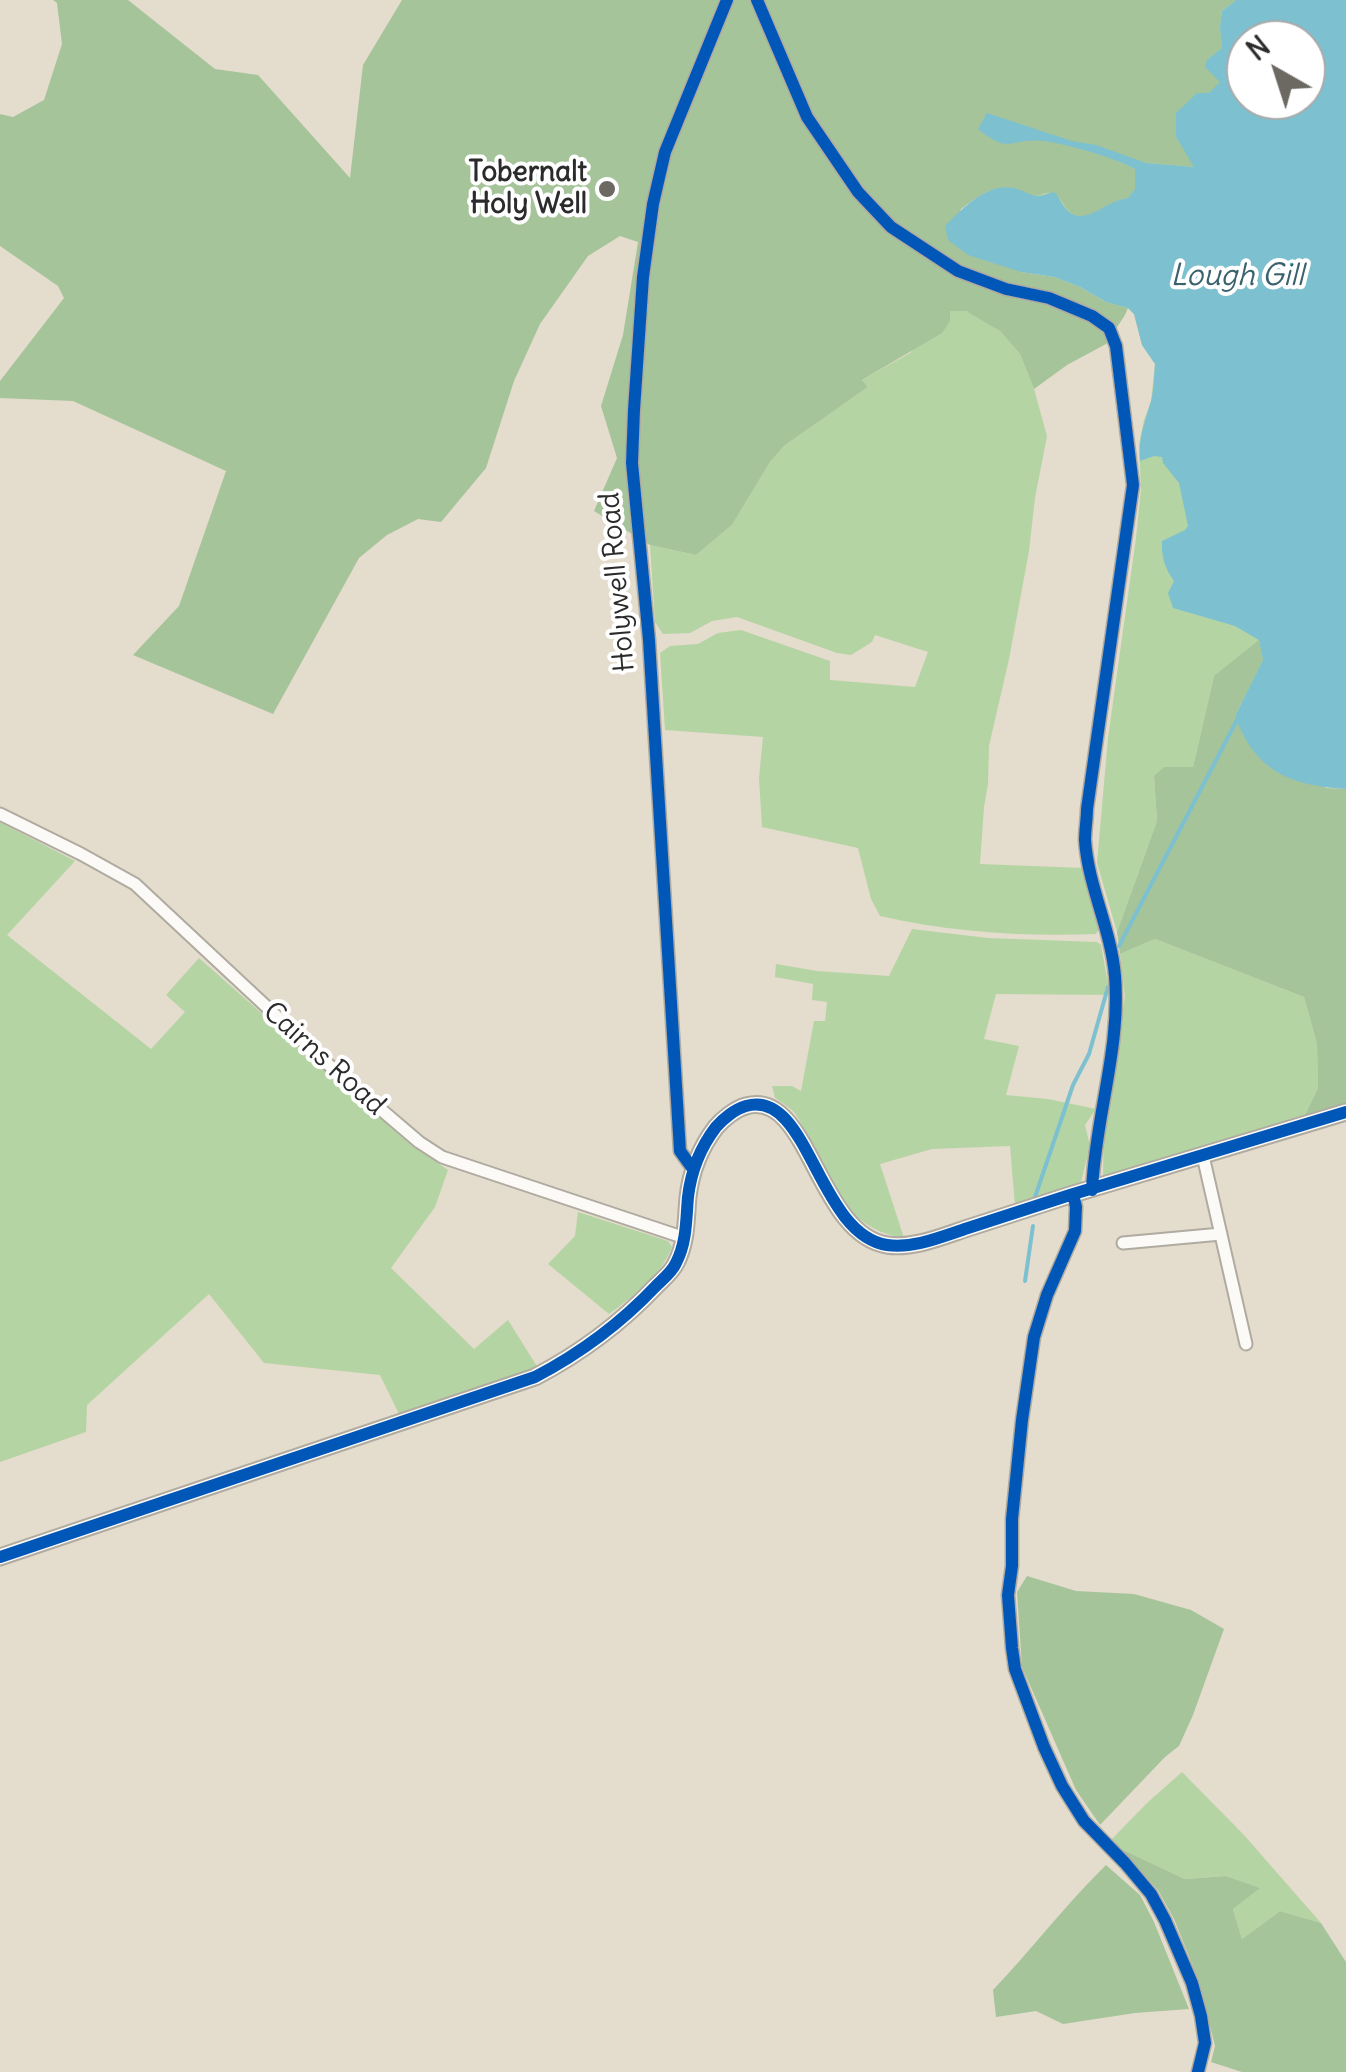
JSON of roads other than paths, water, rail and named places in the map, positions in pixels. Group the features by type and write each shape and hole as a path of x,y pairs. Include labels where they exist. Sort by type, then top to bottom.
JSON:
{"main road":[{"path":"0,1558 535,1376 560,1364 644,1300 675,1266 685,1238 693,1169 706,1140 720,1122 742,1106 759,1104 778,1110 849,1224 870,1242 892,1246 926,1242 1346,1112"}],"street":[{"name":"Holywell Road","path":"693,1169 680,1151 650,640 633,453 643,277 653,204 665,152 727,0"},
{"path":"757,0 808,117 858,192 891,227 958,270 1092,316 1109,328 1116,346 1133,486 1085,839 1115,977 1115,1036 1101,1108 1092,1190"},
{"name":"Cairns Road","path":"0,814 135,884 330,1066 442,1157 685,1238"},
{"path":"1204,1156 1246,1344"},
{"path":"1073,1194 1075,1232 1046,1296 1034,1336 1022,1420 1008,1595 1012,1648 1015,1669 1062,1786 1084,1821 1151,1894 1166,1920 1192,1983 1200,2016 1205,2043 1198,2072"},
{"path":"1123,1243 1221,1234"}],"water":[{"name":"Lough Gill","path":"1236,0 1346,0 1346,789 1292,779 1264,762 1243,735 1235,716 1263,660 1259,640 1235,626 1173,608 1168,593 1174,581 1164,562 1162,541 1188,526 1179,483 1162,457 1140,461 1155,364 1142,345 1134,314 1054,277 1021,272 968,255 948,240 945,226 976,198 1004,187 1036,196 1052,192 1073,214 1081,216 1128,198 1135,189 1135,169 1104,156 1044,141 997,142 978,129 987,113 1146,163 1194,167 1176,137 1176,113 1197,93 1209,93 1220,82 1205,67 1207,60 1222,48 1222,11"}],"waterway":[{"path":"1119,946 1237,720"},
{"path":"1034,1200 1073,1085 1089,1054 1108,987"},
{"path":"1025,1281 1033,1226"}],"place":[{"name":"Tobernalt Holy Well","path":"607,189"}]}
